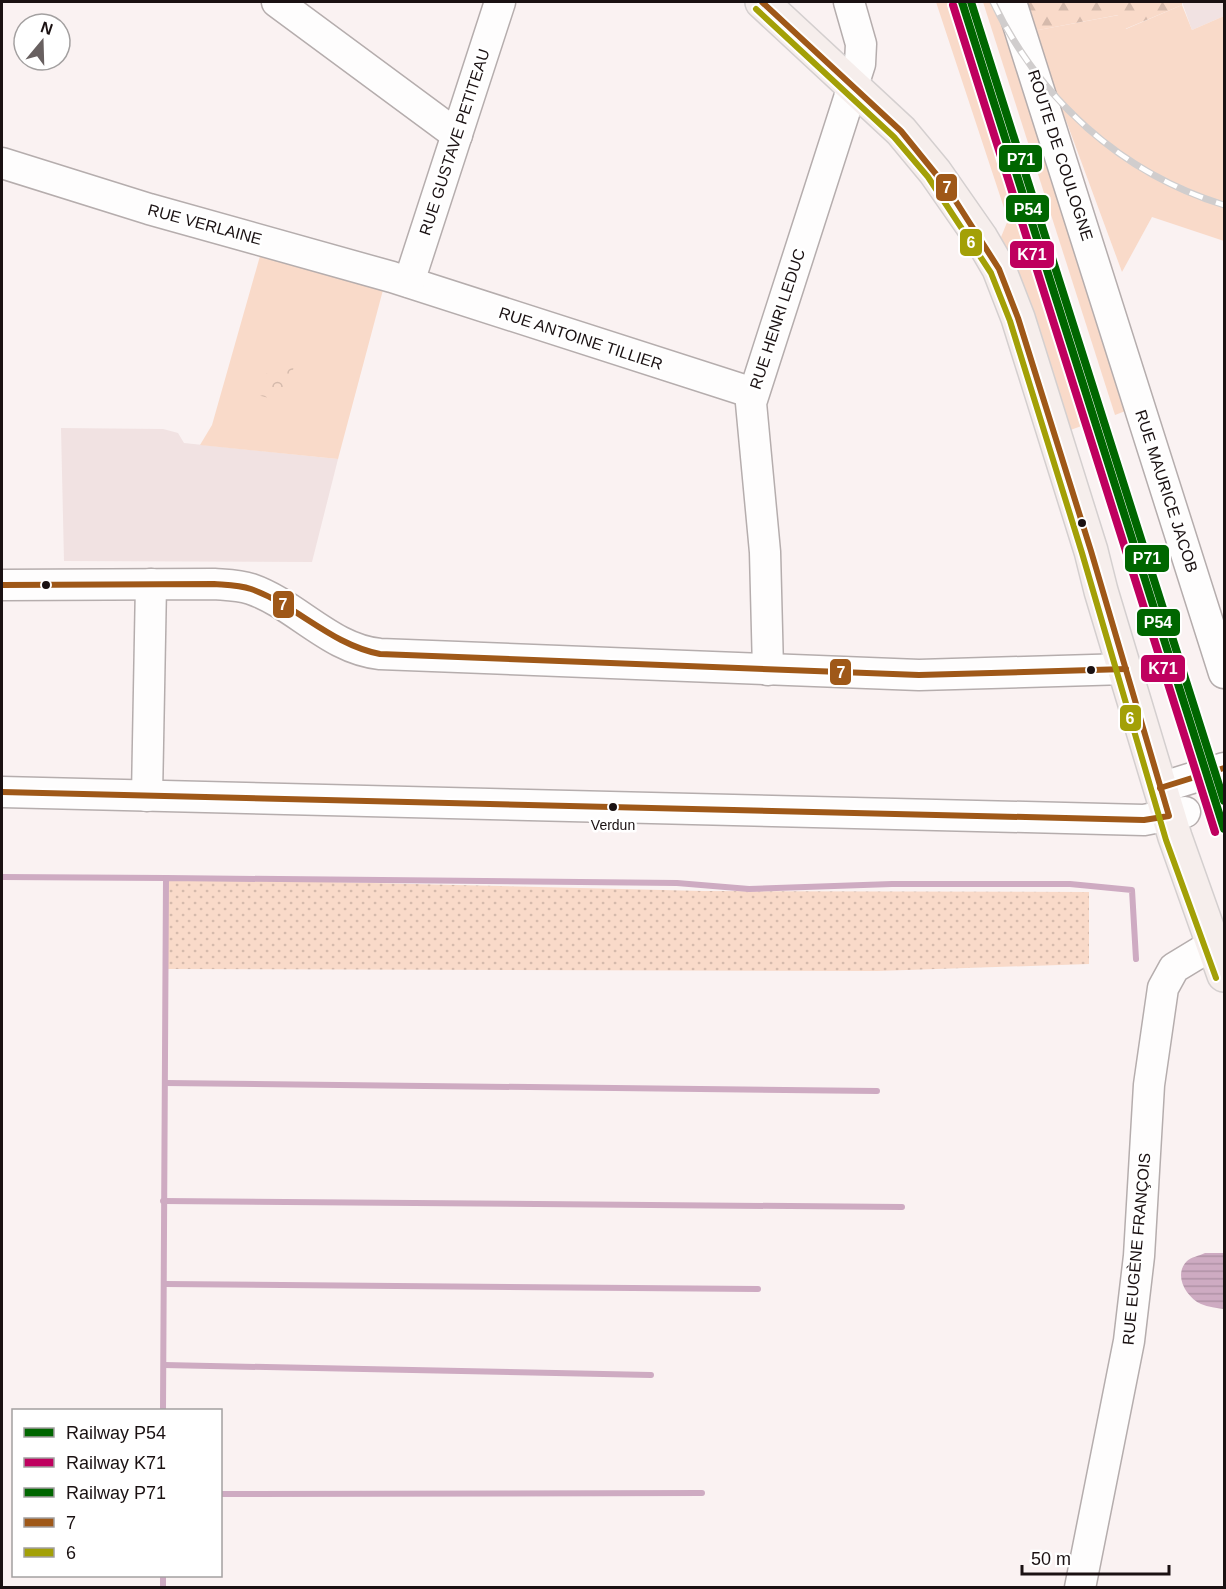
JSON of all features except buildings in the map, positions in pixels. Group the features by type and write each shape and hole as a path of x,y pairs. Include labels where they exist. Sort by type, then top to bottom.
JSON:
{"main road":[{"path":"762,2 901,131 936,172 999,269 1018,318 1126,669 1173,800 1219,910 1222,951"},
{"path":"1091,551 1128,620 1173,800"}],"street":[{"path":"277,2 457,135"},
{"name":"RUE GUSTAVE PETITEAU","path":"409,282 500,2"},
{"name":"RUE HENRI LEDUC","path":"768,670 765,552 751,413 753,393 860,64 861,44 849,2"},
{"name":"ROUTE DE COULOGNE","path":"1011,2 1110,309"},
{"name":"RUE VERLAINE","path":"2,163 157,211 409,282"},
{"name":"RUE ANTOINE TILLIER","path":"409,282 753,393"},
{"name":"RUE MAURICE JACOB","path":"1110,309 1224,673"},
{"path":"147,796 152,584"},
{"path":"2,585 232,585 253,590 345,644 369,653 939,675 1126,669"},
{"path":"2,792 1132,819 1173,800 1224,768"},
{"path":"1173,800 1224,785"},
{"name":"RUE EUGÈNE FRANÇOIS","path":"1080,1587 1129,1341 1139,1256 1149,1085 1163,988 1174,968 1222,951"}],"shaded area":[{"path":"1182,2 1224,2 1224,16 1192,30"},
{"path":"61,428 163,429 178,433 184,443 338,459 312,562 64,561"},
{"path":"1205,1253 1224,1253 1224,1309 1201,1304 1186,1291 1183,1285 1181,1273 1183,1267 1189,1260"}],"green space":[{"path":"936,2 953,2 1087,424 1065,432 999,242 1008,220"},
{"path":"983,2 998,2 1128,410 1115,415"},
{"path":"1024,2 1182,2 1182,5 1125,29 1118,15 1033,31"},
{"path":"1182,5 1192,30 1224,16 1224,241 1152,217 1122,272 1033,31 1119,15 1126,29"},
{"path":"260,256 383,290 338,459 200,445 212,425"},
{"path":"271,360 294,366 285,402 257,395 262,373 268,374"},
{"path":"166,878 704,891 1089,892 1089,964 877,971 166,969"}],"waterway":[{"path":"2,877 166,878"},
{"path":"163,1409 166,878 677,883 749,889 892,884 1070,884 1132,890 1136,959"},
{"path":"165,1083 877,1091"},
{"path":"163,1201 902,1207"},
{"path":"165,1284 758,1289"},
{"path":"164,1365 651,1375"},
{"path":"222,1494 702,1493"},
{"path":"163,1577 163,1588"}],"railway":[{"path":"993,2 1012,37 1034,70 1087,128 1118,152 1151,173 1186,191 1224,205"}],"rail line":[{"name":"P54","path":"962,2 1224,829"},
{"name":"P71","path":"971,2 1224,801"},
{"name":"K71","path":"953,5 1215,832"}],"transit line":[{"name":"7","path":"2,792 1144,820 1169,816 1091,551 1018,318 999,269 948,189 901,131 762,2"},
{"name":"6","path":"756,9 894,137 928,177 991,273 1010,321 1082,553 1166,840 1216,978"},
{"name":"7","path":"2,585 214,584 242,587 268,596 345,642 380,654 919,675 1126,669"},
{"name":"7","path":"1160,788 1224,768"}],"place":[{"name":"Verdun","path":"613,807"}]}
